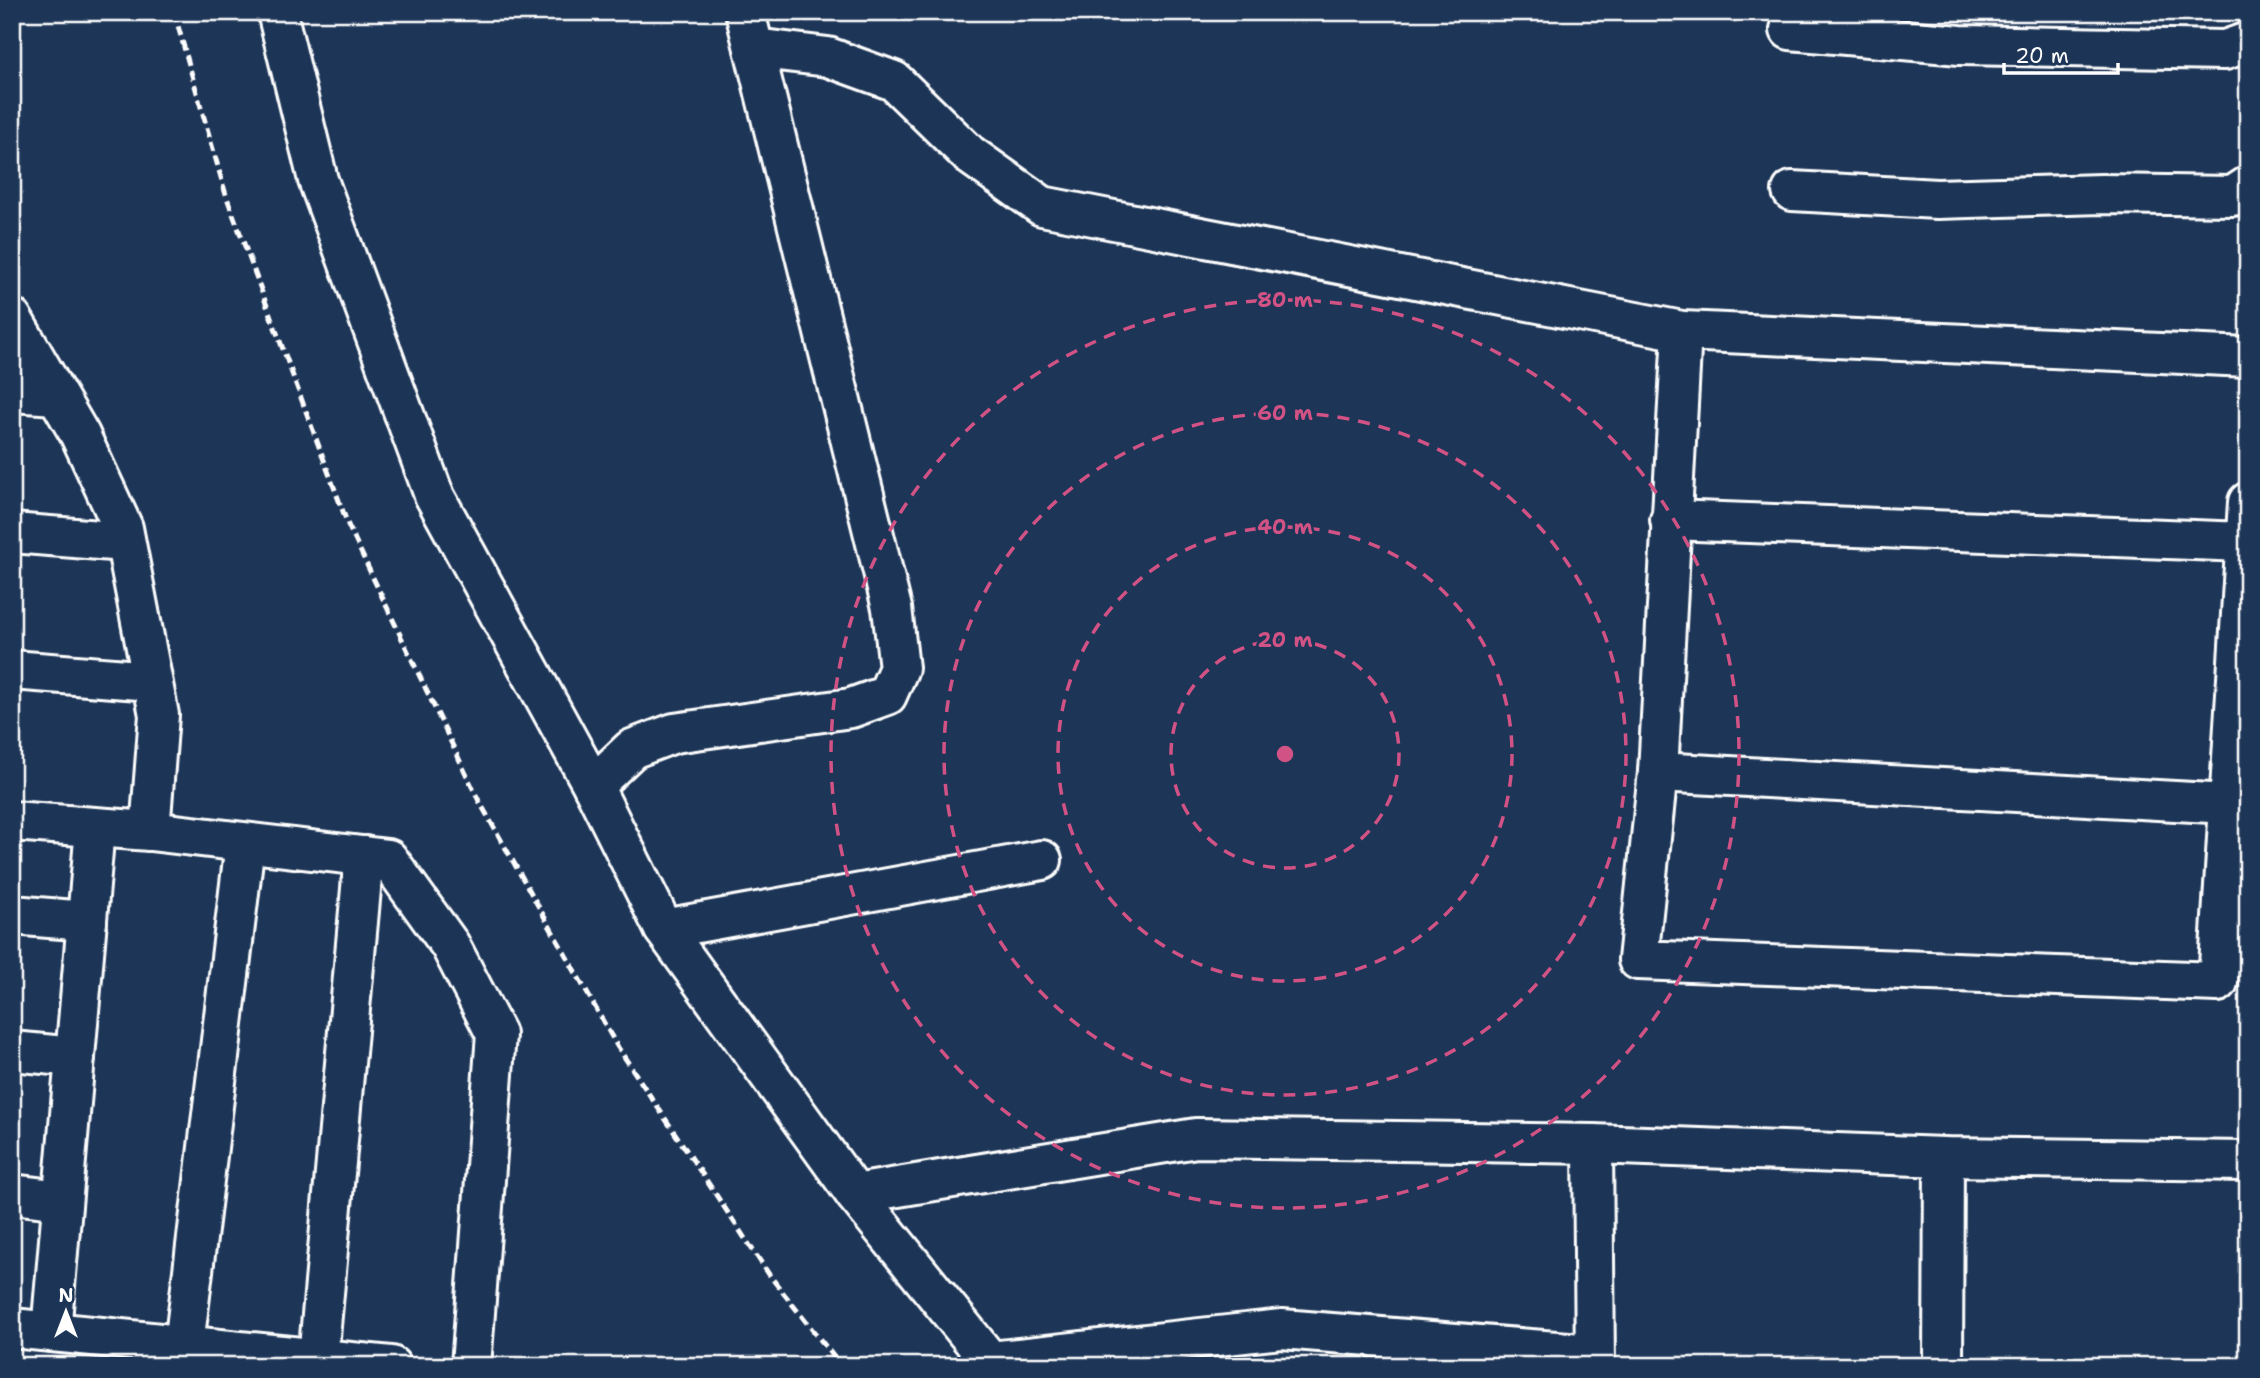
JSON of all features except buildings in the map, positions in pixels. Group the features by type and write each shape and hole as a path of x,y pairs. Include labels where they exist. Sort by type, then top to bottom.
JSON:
{"street":[{"path":"277,12 318,180 434,495 593,786 664,929 855,1194 992,1363 1282,1329 1595,1360 1593,1144"},
{"path":"593,786 632,749 674,733 851,708 887,695 899,668 892,608 750,30"},
{"path":"750,30 894,81 970,155 1042,205 1682,331 2248,357"},
{"path":"1790,30 1960,45 2225,50 2248,42"},
{"path":"1792,191 1937,199 2102,194 2233,196 2248,186"},
{"path":"12,318 85,447 123,528 159,715 150,831"},
{"path":"1682,331 1658,772 1638,960 2218,982 2229,804 2242,685 2248,502"},
{"path":"12,392 56,395"},
{"path":"1670,520 2245,542"},
{"path":"12,533 125,542"},
{"path":"12,670 152,681"},
{"path":"1658,772 2229,804"},
{"path":"12,821 150,831 388,859 450,945 496,1034 471,1366"},
{"path":"51,1332 95,828"},
{"path":"184,1345 245,843"},
{"path":"318,1359 364,856"},
{"path":"664,929 1042,860"},
{"path":"12,915 87,920"},
{"path":"12,1051 75,1057"},
{"path":"855,1194 1196,1138 1593,1144 1944,1157 2248,1161"},
{"path":"1943,1366 1944,1157"},
{"path":"12,1194 62,1200"},
{"path":"12,1328 391,1366"}],"railway":[{"path":"174,12 226,195 348,525 478,799 617,1046 770,1276 841,1366"}]}
